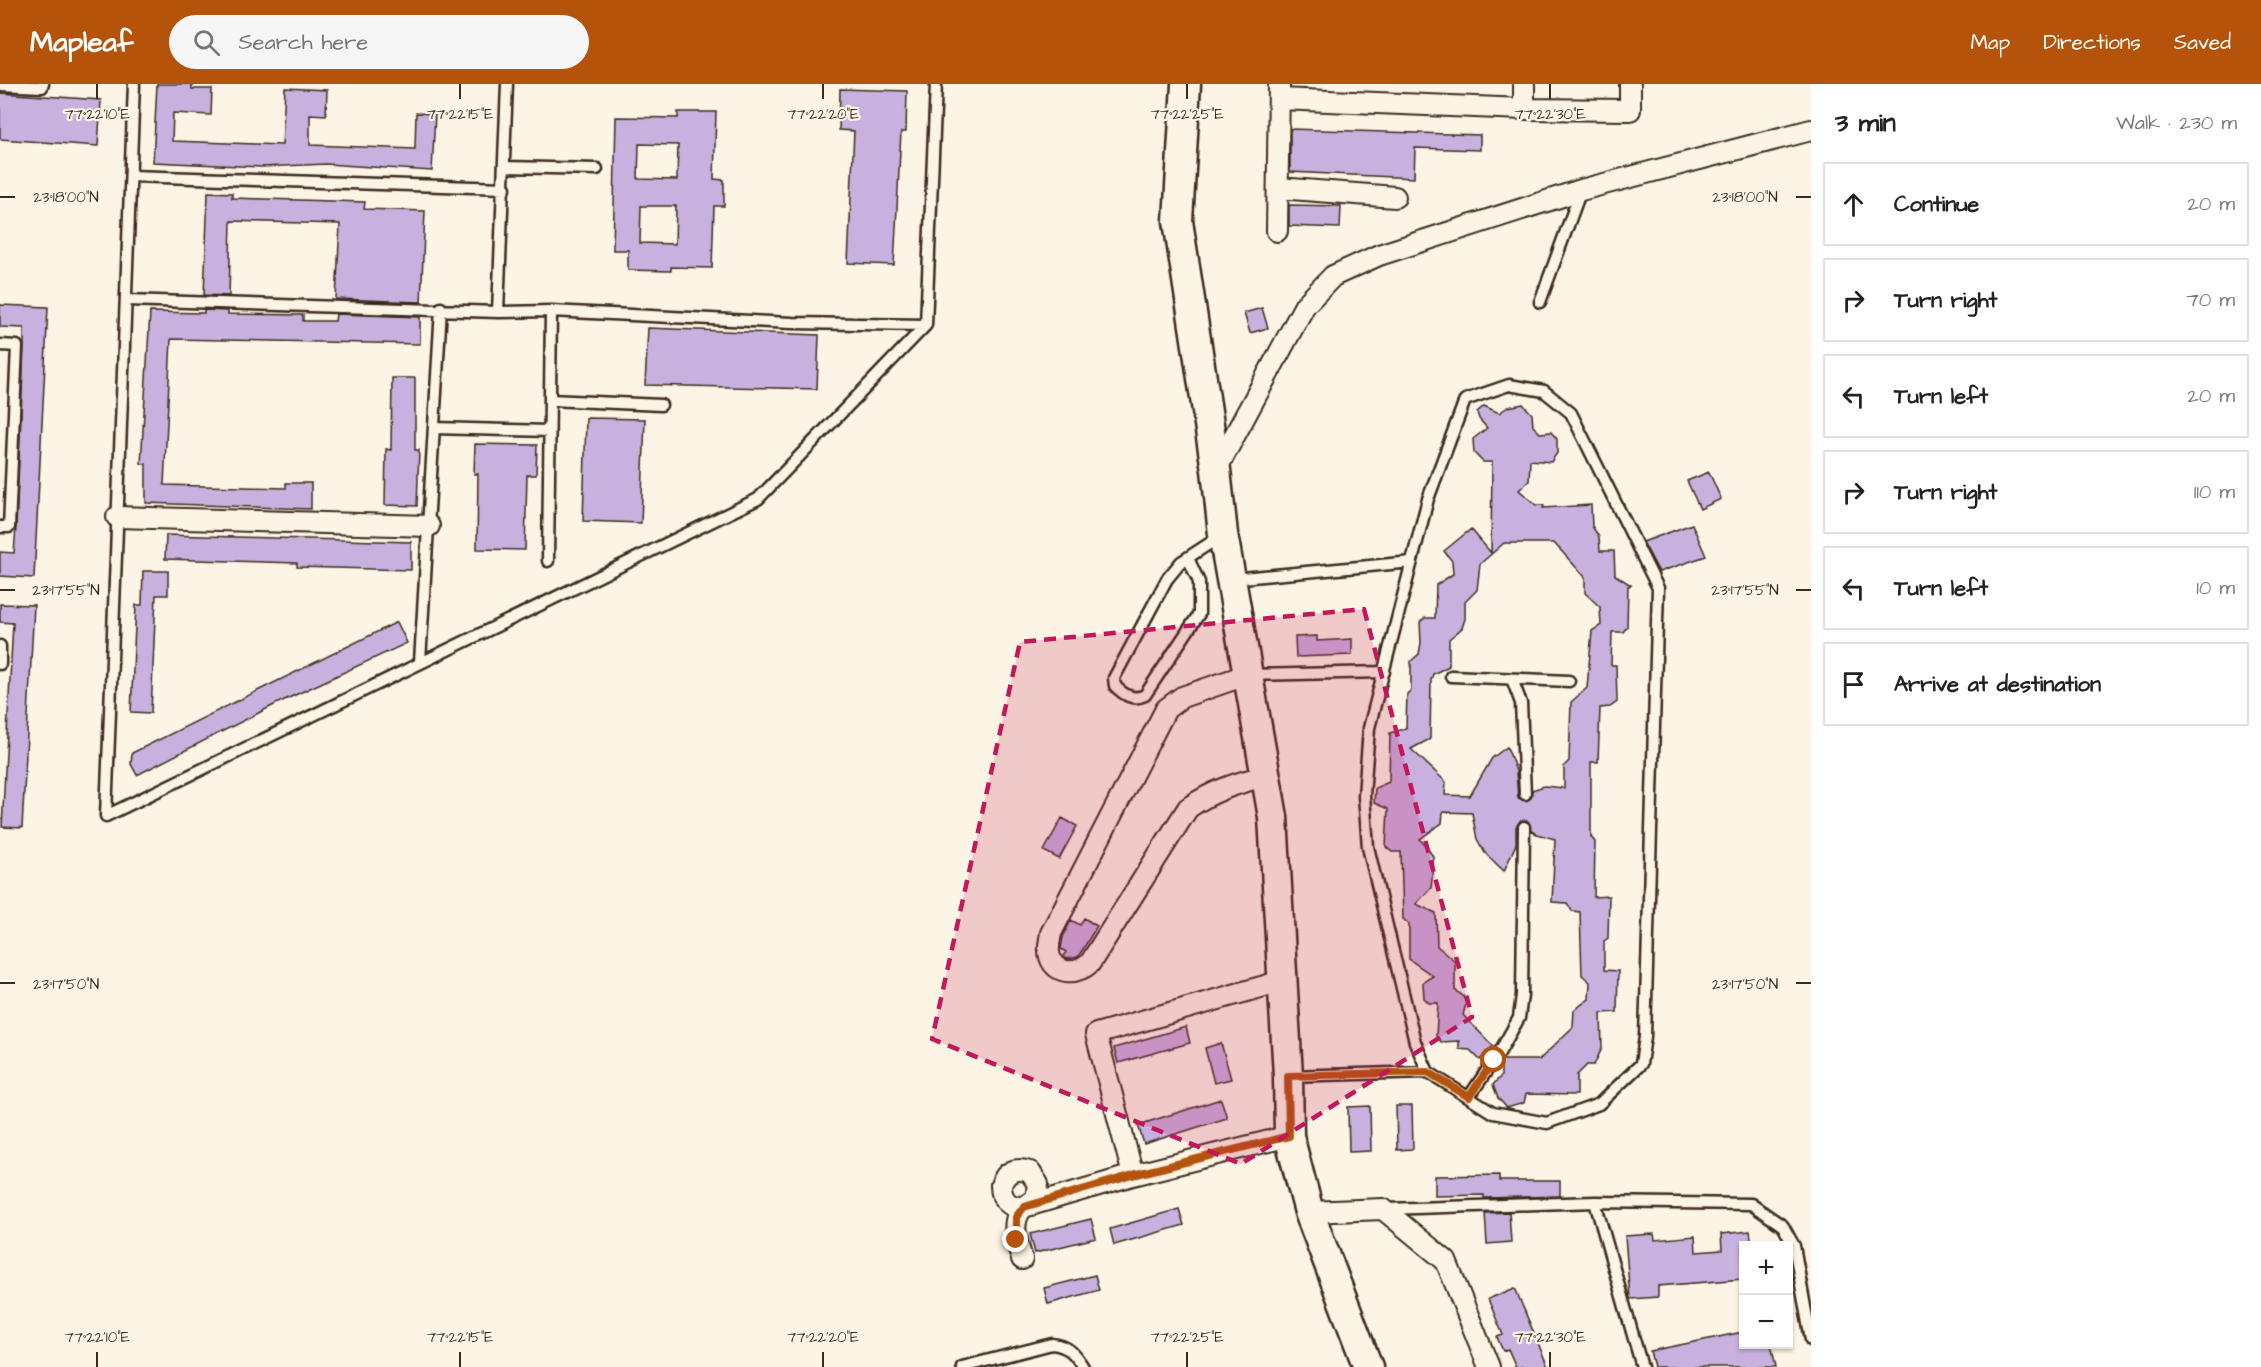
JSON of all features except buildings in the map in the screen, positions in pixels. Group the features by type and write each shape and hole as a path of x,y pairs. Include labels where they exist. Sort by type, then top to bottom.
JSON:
{"street":[{"path":"1186,84 1178,221 1216,470 1223,534 1246,675 1273,817 1288,1076 1289,1136 1310,1212 1368,1367"},
{"path":"1524,84 1524,108"},
{"path":"1277,231 1279,91 1524,108 1630,110 1630,84"},
{"path":"1216,470 1305,305 1333,276 1378,255 1581,190 1811,130"},
{"path":"1278,188 1395,197"},
{"path":"117,517 429,526"},
{"path":"1246,675 1182,697 1166,709 1051,933 1050,959 1058,968 1070,972 1081,970 1090,963 1188,808 1205,796 1229,785 1265,776"},
{"path":"1133,1175 1096,1034 1282,981"},
{"path":"1022,1259 1016,1240 1015,1223 1024,1207 1133,1175 1289,1136"},
{"path":"1310,1212 1383,1209 1446,1261 1489,1367"}],"lane":[{"path":"0,85 42,87 43,84"},
{"path":"134,84 106,816 758,499 926,325 936,84"},
{"path":"498,312 506,167 507,84"},
{"path":"506,167 597,169"},
{"path":"131,176 505,188"},
{"path":"1540,303 1581,190"},
{"path":"127,300 441,308 498,312 551,311 792,323 926,325"},
{"path":"420,662 441,308"},
{"path":"548,561 551,311"},
{"path":"0,345 17,346 9,527 0,527"},
{"path":"1288,1076 1428,1072 1493,1113 1547,1123 1599,1104 1641,1064 1645,1037 1658,588 1571,413 1544,391 1509,386 1465,400 1428,499 1369,728 1364,796 1368,847 1415,1042 1428,1072"},
{"path":"550,400 661,405"},
{"path":"434,429 549,431"},
{"path":"1188,558 1199,582 1199,614 1145,695 1138,699 1129,697 1115,686 1114,678 1167,579 1188,558 1223,534"},
{"path":"1231,579 1412,562"},
{"path":"0,646 0,664"},
{"path":"1246,675 1384,672"},
{"path":"1451,676 1569,681"},
{"path":"1512,679 1521,704 1525,794"},
{"path":"1469,1097 1519,1018 1522,995 1524,827"},
{"path":"1383,1209 1595,1202 1751,1204 1783,1226 1794,1246 1811,1340"},
{"path":"1595,1202 1642,1367"},
{"path":"962,1367 1052,1344 1063,1345 1069,1349 1083,1367"}],"highlighted area":[{"path":"1364,609 1472,1017 1241,1164 932,1039 1020,642"}],"route":[{"path":"1016,1240 1016,1217 1024,1207 1133,1175 1289,1136 1288,1076 1428,1072 1469,1097 1494,1060"}]}
